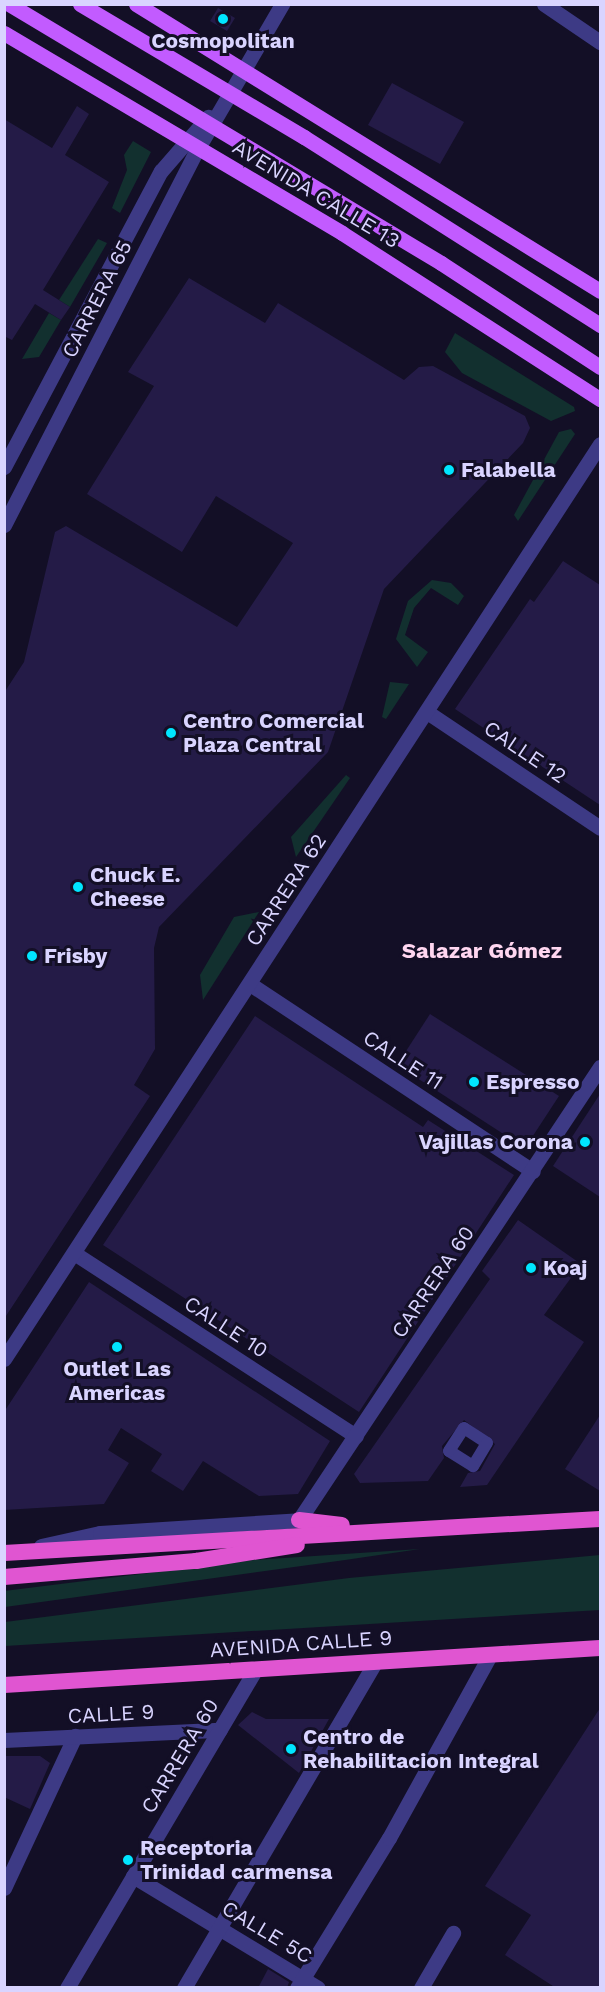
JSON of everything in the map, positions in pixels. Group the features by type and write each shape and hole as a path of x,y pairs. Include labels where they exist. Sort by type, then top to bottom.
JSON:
{"highway":[{"path":"9,1552 600,1519"},
{"path":"299,1520 387,1531"},
{"path":"4,1577 196,1561 387,1531"},
{"name":"AVENIDA CALLE 9","path":"4,1685 600,1648"}],"main road":[{"name":"AVENIDA CALLE 13","path":"9,4 209,122 600,367"},
{"name":"AVENIDA CALLE 13","path":"80,4 229,92 600,325"},
{"path":"136,4 245,68 600,291"},
{"name":"AVENIDA CALLE 13","path":"4,33 192,144 600,399"}],"street":[{"name":"CARRERA 65","path":"4,467 161,171 192,144 209,122 245,68 282,4"},
{"path":"544,4 600,42"},
{"name":"CARRERA 65","path":"4,525 192,144"},
{"name":"CARRERA 62","path":"4,1359 600,444"},
{"name":"CALLE 12","path":"427,712 600,828"},
{"name":"CALLE 11","path":"250,984 533,1171"},
{"name":"CARRERA 60","path":"299,1520 600,1067"},
{"name":"CALLE 10","path":"74,1253 356,1436"},
{"path":"9,1552 100,1533 299,1520"},
{"path":"299,1983 389,1838 490,1655"},
{"path":"184,1988 375,1662"},
{"name":"CARRERA 60","path":"68,1988 255,1670"},
{"name":"CALLE 9","path":"4,1740 220,1730"},
{"path":"4,1888 75,1736"},
{"name":"CALLE 5C","path":"133,1876 219,1928 299,1983 318,1988"},
{"path":"421,1988 453,1933"}],"green space":[{"path":"133,141 151,152 120,213 112,208 127,170 124,155"},
{"path":"98,239 107,243 70,307 59,300"},
{"path":"49,313 61,320 39,357 22,359"},
{"path":"455,333 574,407 575,411 551,421 462,373 445,352"},
{"path":"571,429 575,434 518,521 514,515 559,432"},
{"path":"432,580 451,583 464,596 458,605 431,588 414,608 405,635 428,652 417,667 396,639 408,601"},
{"path":"390,682 409,684 386,719 382,717"},
{"path":"346,775 350,778 296,857 291,837"},
{"path":"259,912 203,1000 200,975 234,917"},
{"path":"420,1549 5,1607 4,1591 254,1560"},
{"path":"600,1555 600,1610 5,1646 5,1622 349,1578"}],"building":[{"name":"Cosmopolitan","path":"218,8 235,18 227,31 210,21"},
{"path":"392,83 464,122 440,164 368,125"},
{"path":"77,106 89,114 65,155 109,182 43,290 70,307 61,320 35,304 12,340 4,336 4,119 52,148"},
{"name":"Centro Comercial Plaza Central","path":"189,278 265,323 278,303 404,380 419,367 433,366 525,416 530,428 523,443 384,589 328,752 159,927 154,948 155,1049 134,1085 150,1096 4,1319 4,693 24,662 55,532 66,526 237,627 293,543 216,496 182,552 87,494 154,386 128,372"},
{"path":"563,561 600,585 600,805 455,709 530,599 534,602"},
{"path":"430,1014 559,1096 525,1148 397,1065"},
{"path":"255,1016 423,1127 428,1120 514,1175 359,1412 103,1245"},
{"name":"Vajillas Corona","path":"600,1094 600,1197 553,1166"},
{"path":"518,1220 581,1264 544,1315 584,1342 487,1485 460,1487 468,1473 480,1471 495,1444 464,1420 442,1446 444,1458 428,1481 360,1483 354,1474 490,1279 482,1271"},
{"name":"Outlet Las Americas","path":"89,1282 330,1441 298,1494 259,1496 203,1461 183,1491 151,1471 162,1454 121,1428 108,1450 129,1463 104,1504 4,1510 4,1412"},
{"path":"600,1415 600,1491 565,1469"},
{"path":"600,1708 600,1988 556,1988 505,1955 531,1915 485,1886"},
{"name":"Centro de Rehabilitacion Integral","path":"252,1712 266,1719 329,1719 299,1773 238,1725"},
{"path":"4,1756 40,1756 50,1763 30,1809 4,1797"},
{"path":"268,1969 289,1982 287,1988 258,1988"}],"place":[{"name":"Cosmopolitan","path":"223,19"},
{"name":"Falabella","path":"449,470"},
{"name":"Centro Comercial Plaza Central","path":"171,733"},
{"name":"Chuck E. Cheese","path":"78,887"},
{"name":"Frisby","path":"32,956"},
{"name":"Espresso","path":"474,1082"},
{"name":"Vajillas Corona","path":"585,1142"},
{"name":"Koaj","path":"531,1268"},
{"name":"Outlet Las Americas","path":"117,1347"},
{"name":"Centro de Rehabilitacion Integral","path":"291,1749"},
{"name":"Receptoria Trinidad carmensa","path":"128,1860"}],"district":[{"name":"Salazar Gómez","path":"482,951"}]}
